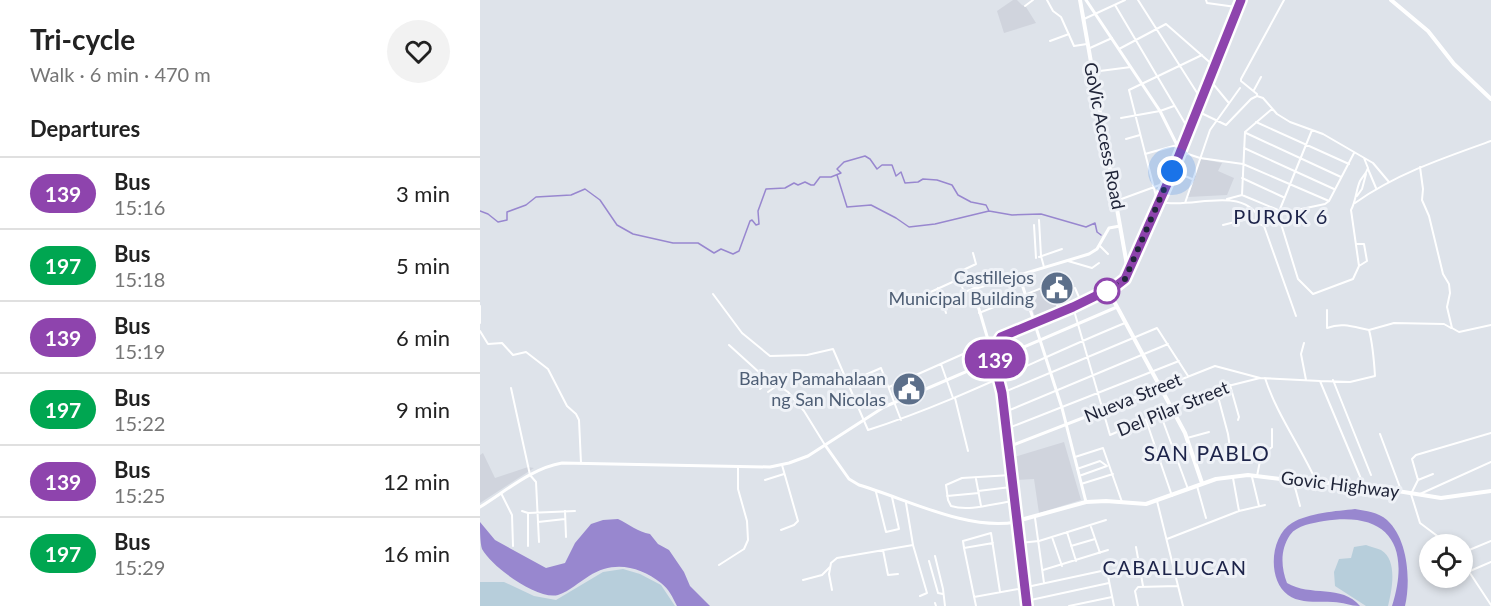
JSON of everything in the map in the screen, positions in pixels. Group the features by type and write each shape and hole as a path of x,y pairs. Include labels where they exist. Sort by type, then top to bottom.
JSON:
{"main road":[{"name":"GoVic Access Road","path":"1080,0 1129,272"},
{"path":"1027,603 1002,393 994,357 997,342 1001,337 1108,290 1121,283 1129,272 1241,0"},
{"path":"1391,0 1428,31 1454,64 1491,99"},
{"path":"1108,290 1162,387 1187,438 1202,484"},
{"name":"Govic Highway","path":"1017,521 1035,518 1086,502 1146,504 1232,476 1251,475 1364,486 1402,493 1452,498 1491,491"}],"street":[{"path":"1025,6 1033,0"},
{"path":"1047,0 1053,11 1061,17 1074,46 1087,46 1112,38"},
{"path":"1086,0 1160,111 1180,152 1200,158 1243,164 1329,201"},
{"path":"1082,20 1125,0"},
{"path":"1138,0 1201,99"},
{"path":"1206,0 1207,3 1215,6 1238,8"},
{"path":"1284,0 1241,81 1290,122 1323,134 1373,163 1389,182"},
{"path":"1115,4 1189,130"},
{"path":"1119,49 1166,24 1214,67"},
{"path":"1050,41 1069,34"},
{"path":"1202,55 1129,90 1152,186 1159,203 1175,205 1242,195 1278,212 1325,204 1329,201 1354,153"},
{"path":"1092,72 1131,67"},
{"path":"1254,90 1261,77"},
{"path":"1209,79 1229,104"},
{"path":"1184,203 1210,130 1240,88"},
{"path":"1197,111 1226,125 1251,99 1257,96"},
{"path":"1121,118 1174,106"},
{"path":"1239,202 1242,195 1245,132 1272,109"},
{"path":"1256,123 1348,164"},
{"path":"1312,130 1278,212 1298,279 1313,294 1353,279 1359,266 1351,210 1355,203 1360,180 1368,168"},
{"path":"1245,132 1341,177"},
{"path":"1126,139 1140,135"},
{"path":"1355,203 1376,188 1419,167 1491,141"},
{"path":"1144,154 1177,146"},
{"path":"1244,148 1335,189"},
{"path":"1364,158 1376,188"},
{"path":"1419,167 1424,189 1422,200 1429,216 1443,274 1449,284 1447,307 1452,328"},
{"path":"1172,171 1192,179"},
{"path":"1242,178 1284,198"},
{"path":"1373,178 1382,185"},
{"path":"1116,201 1168,182"},
{"path":"1227,199 1239,202 1256,213 1264,226 1296,316"},
{"path":"1223,225 1251,218 1264,226"},
{"path":"1039,220 1041,256 1044,267"},
{"path":"1034,225 1036,258 1062,249"},
{"path":"973,254 976,264 959,272 964,292 1094,251 1108,228 1120,225"},
{"path":"1356,244 1364,244 1367,261 1359,266"},
{"path":"1099,245 1108,254"},
{"path":"1068,261 1092,268 1099,262"},
{"path":"1019,275 1062,408 1086,502"},
{"path":"911,301 959,279"},
{"path":"980,313 1062,280 1070,288"},
{"path":"1050,285 1060,313"},
{"path":"938,288 946,313"},
{"path":"1053,294 1075,288 1082,303"},
{"path":"973,289 994,357"},
{"path":"713,294 742,333 771,356 807,355 833,349 868,430 901,420 954,398 1125,323"},
{"path":"480,306 480,323"},
{"name":"Del Pilar Street","path":"1073,307 1110,435 1215,389 1260,378"},
{"path":"480,507 530,475 557,464 782,465 808,456 895,402 947,382 994,357 1117,307"},
{"path":"1327,310 1327,328 1338,325 1357,325 1369,330 1394,323 1444,324 1459,332 1491,325"},
{"path":"1002,393 1156,328 1188,376"},
{"path":"1260,378 1350,382 1375,376 1373,346 1369,330"},
{"path":"480,331 488,344 502,342 513,355 526,352 549,369 567,406 579,420 581,463"},
{"path":"889,387 1001,337"},
{"path":"1304,343 1302,354 1306,380"},
{"path":"1004,412 1168,344"},
{"path":"729,345 761,374 788,392 804,411 849,479 859,485 944,514 999,525 1017,521"},
{"path":"1006,429 1179,361"},
{"path":"941,364 954,398 968,451"},
{"name":"Nueva Street","path":"1008,447 1215,366 1260,378"},
{"path":"847,383 881,368 901,420"},
{"path":"754,381 761,374"},
{"path":"1265,378 1273,400 1317,483"},
{"path":"760,389 770,380"},
{"path":"1320,381 1364,486"},
{"path":"1333,381 1371,475"},
{"path":"768,392 778,385"},
{"path":"1230,385 1238,420"},
{"path":"511,388 530,475 536,482 539,542"},
{"path":"1215,389 1228,434 1231,455"},
{"path":"1160,413 1188,489"},
{"path":"1146,420 1172,496"},
{"path":"1257,476 1261,456 1272,447 1272,429"},
{"path":"1187,438 1209,432"},
{"path":"1418,480 1412,459 1416,455 1491,433"},
{"path":"1380,434 1402,493"},
{"path":"1075,457 1103,448 1122,502"},
{"path":"1077,469 1100,461 1108,465"},
{"path":"1417,495 1491,462"},
{"path":"719,566 744,549 748,540 747,521 737,484 738,465"},
{"path":"781,530 798,521 782,465"},
{"path":"1079,476 1108,465"},
{"path":"765,480 784,474"},
{"path":"1081,484 1113,474"},
{"path":"1433,474 1418,480 1411,494 1420,523 1435,534"},
{"path":"1011,475 962,478 946,485 947,496 951,506 956,508 1014,501"},
{"path":"1251,475 1259,506"},
{"path":"1232,476 1239,511"},
{"path":"976,478 981,506"},
{"path":"1293,480 1300,506"},
{"path":"1196,486 1206,518"},
{"path":"947,496 1013,487"},
{"path":"875,490 886,532 899,530 891,495"},
{"path":"501,493 512,515 513,546"},
{"path":"905,500 913,545 927,593 920,596"},
{"path":"1157,501 1183,606"},
{"path":"1167,539 1239,511 1265,505"},
{"path":"522,511 528,513 574,511"},
{"path":"565,511 566,537"},
{"path":"528,513 528,546"},
{"path":"1035,518 1044,583"},
{"path":"538,522 566,519"},
{"path":"1019,543 1039,541 1106,520"},
{"path":"1090,526 1100,553"},
{"path":"1067,532 1076,561"},
{"path":"976,606 963,541 991,533 1000,592"},
{"path":"1052,537 1062,566"},
{"path":"1071,546 1095,540"},
{"path":"1473,548 1491,541"},
{"path":"964,548 993,543"},
{"path":"832,590 829,574 831,561 913,545"},
{"path":"1136,547 1143,586"},
{"path":"883,550 888,575 898,573"},
{"path":"1042,570 1062,566 1108,550"},
{"path":"935,556 945,606"},
{"path":"929,561 938,593 943,594"},
{"path":"1104,561 1114,606"},
{"path":"1473,571 1491,562"},
{"path":"803,580 822,575 830,567"},
{"path":"974,597 1106,570"},
{"path":"1473,576 1491,605"},
{"path":"1027,603 1109,583"},
{"path":"1138,606 1135,591 1143,586 1178,586"},
{"path":"1485,594 1491,591"},
{"path":"1069,606 1112,597"}],"shaded area":[{"path":"1013,0 1017,0 1026,7 1036,23 1004,33 997,11"},
{"path":"1201,159 1222,163 1218,171 1234,178 1227,195 1188,197"},
{"path":"1049,286 1059,312 1036,319 1027,294"},
{"path":"1064,442 1081,500 1039,513 1034,479 1016,480 1014,457"},
{"path":"483,453 495,478 528,467 534,468 480,503 480,455"},
{"path":"1355,509 1380,515 1394,528 1400,538 1406,560 1408,584 1405,606 1392,606 1399,566 1396,550 1390,537 1379,528 1365,522 1346,519 1310,524 1293,532 1284,547 1282,559 1287,583 1296,587 1344,595 1353,599 1360,606 1298,600 1281,588 1274,569 1274,558 1279,538 1285,529 1306,517"},
{"path":"618,519 650,534 658,544 669,550 684,572 690,586 710,606 677,606 669,591 661,583 644,572 626,567 598,571 558,595 549,595 516,581 487,556 481,546 480,522 495,540 546,568 565,563 575,543 591,524"},
{"path":"1366,545 1381,550 1390,561 1392,576 1388,606 1366,606 1335,586 1334,572 1339,559 1351,558 1354,547"},
{"path":"623,569 640,574 661,585 675,606 480,606 480,582 504,582 534,596 556,600 603,572"}],"waterway":[{"path":"480,211 498,222 507,220 507,212 526,205 536,197 571,195 585,189 600,200 617,225 633,234 673,243 698,243 714,253 721,249 733,254 739,251 750,221 752,220 756,225 759,224 758,211 766,189 785,188 794,183 798,185 805,182 814,185 820,177 831,177 841,173 837,169 844,162 865,156 877,169 882,165 892,165 896,176 901,172 905,183 918,182 923,179 937,180 952,185 958,195 971,202 986,205 989,211"},
{"path":"837,175 847,207 871,205 909,227 935,224 989,211 1012,215 1041,214 1086,227 1095,223 1097,232 1101,235"}],"bus line":[{"name":"139","path":"1027,606 1002,393 994,354 997,342 1001,337 1073,307 1116,286 1125,279 1172,173 1241,0"}],"place":[{"name":"Castillejos Municipal Building","path":"1057,288"},
{"name":"Bahay Pamahalaan ng San Nicolas","path":"909,389"}],"district":[{"name":"PUROK 6","path":"1281,217"},
{"name":"SAN PABLO","path":"1207,454"},
{"name":"CABALLUCAN","path":"1175,568"}],"route":[{"path":"1107,291 1125,279 1172,171"}]}
